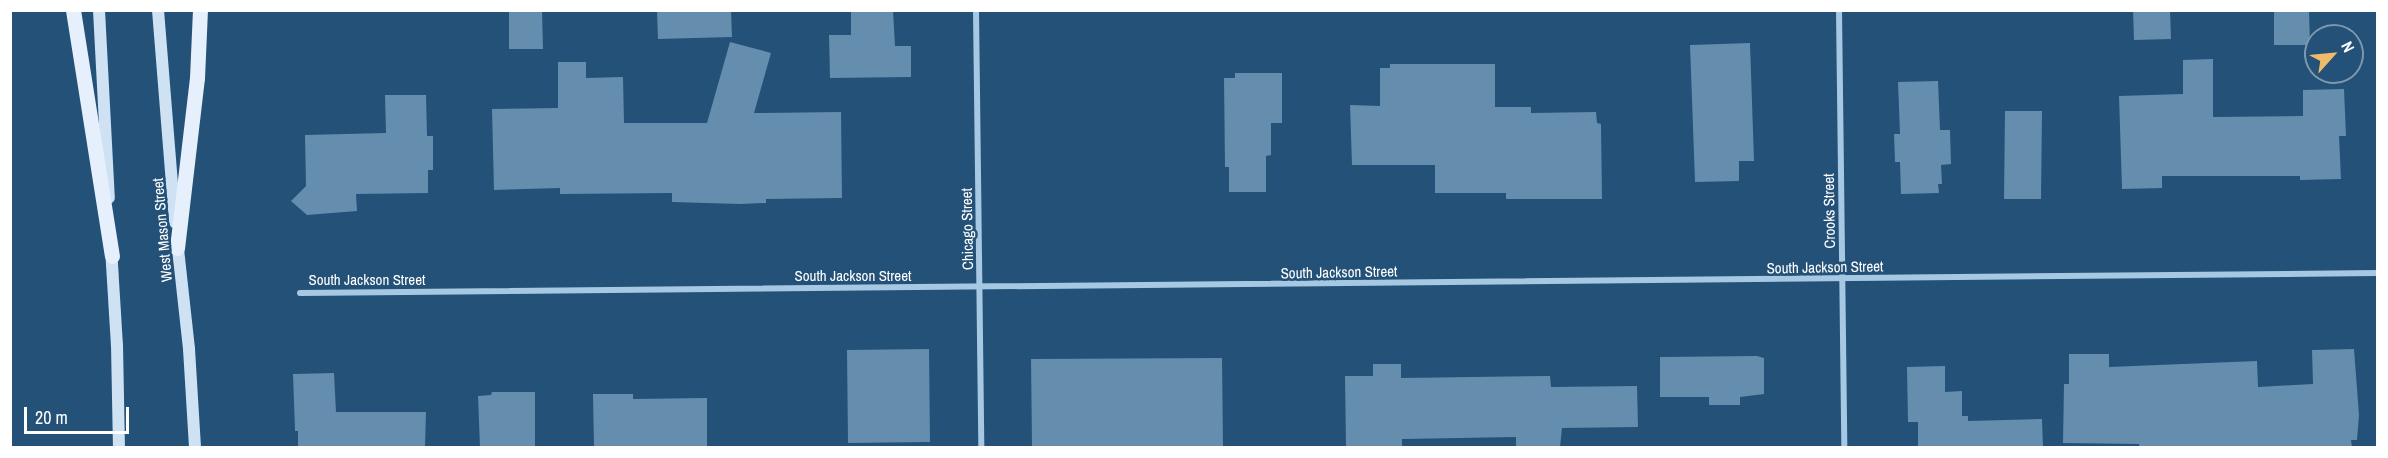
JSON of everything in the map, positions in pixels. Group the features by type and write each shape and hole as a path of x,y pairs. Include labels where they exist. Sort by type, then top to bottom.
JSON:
{"main road":[{"path":"73,10 112,256"},
{"path":"99,10 119,447"},
{"name":"West Mason Street","path":"158,10 177,248 189,349 195,447"},
{"path":"177,248 197,78 200,10"}],"street":[{"name":"Chicago Street","path":"976,10 981,447"},
{"name":"Crooks Street","path":"1839,10 1844,447"},
{"name":"South Jackson Street","path":"300,293 2378,273"}],"building":[{"path":"509,10 542,10 543,49 509,49"},
{"path":"657,10 731,10 732,37 658,39"},
{"path":"851,10 893,10 895,46 911,46 911,77 830,78 829,35 851,35"},
{"path":"2133,10 2170,10 2171,39 2134,40"},
{"path":"2274,10 2309,10 2309,24 2304,24 2304,45 2274,45"},
{"path":"730,42 771,53 754,113 841,112 842,198 766,199 766,203 740,204 672,202 672,193 560,194 560,188 494,190 492,109 558,108 558,62 586,62 586,78 623,77 624,123 707,123"},
{"path":"1750,43 1754,161 1739,161 1739,181 1695,182 1690,45"},
{"path":"2213,59 2213,117 2303,116 2303,90 2344,89 2346,136 2339,136 2341,179 2300,180 2300,176 2162,176 2162,188 2122,189 2119,96 2183,94 2183,60"},
{"path":"1390,64 1495,64 1495,107 1531,107 1531,113 1596,112 1597,123 1601,124 1602,199 1506,199 1506,193 1435,193 1435,165 1352,165 1350,105 1380,106 1380,68 1390,68"},
{"path":"1235,73 1282,73 1282,123 1271,123 1271,155 1266,156 1266,192 1229,192 1229,167 1225,167 1224,78 1235,78"},
{"path":"1938,81 1940,130 1950,130 1951,164 1941,165 1942,184 1938,184 1939,193 1901,194 1900,162 1895,162 1894,134 1900,134 1898,82"},
{"path":"385,95 426,95 427,136 433,136 433,170 428,170 428,193 356,194 357,211 307,215 291,201 306,186 305,135 386,133"},
{"path":"2005,111 2042,111 2041,199 2004,199"},
{"path":"929,349 930,442 848,443 847,350"},
{"path":"2354,349 2359,415 2357,440 2351,440 2352,447 2139,447 2139,444 2063,443 2064,384 2069,384 2069,354 2109,354 2109,367 2257,361 2258,387 2313,384 2312,350"},
{"path":"1757,356 1764,358 1764,394 1740,397 1740,405 1709,405 1709,397 1660,397 1660,357"},
{"path":"1222,358 1223,447 1032,447 1031,359"},
{"path":"1373,364 1401,364 1401,378 1550,376 1551,387 1637,386 1638,427 1562,428 1560,447 1516,447 1516,437 1402,439 1402,447 1346,447 1345,376 1373,376"},
{"path":"1945,366 1945,392 1962,391 1962,416 1968,416 1968,421 2042,419 2043,447 1918,447 1918,422 1908,422 1907,367"},
{"path":"334,373 336,412 426,412 425,447 298,447 298,431 295,431 293,374"},
{"path":"492,392 535,392 535,447 480,447 478,396 491,395"},
{"path":"593,394 633,394 633,399 707,398 707,447 594,447"}]}
